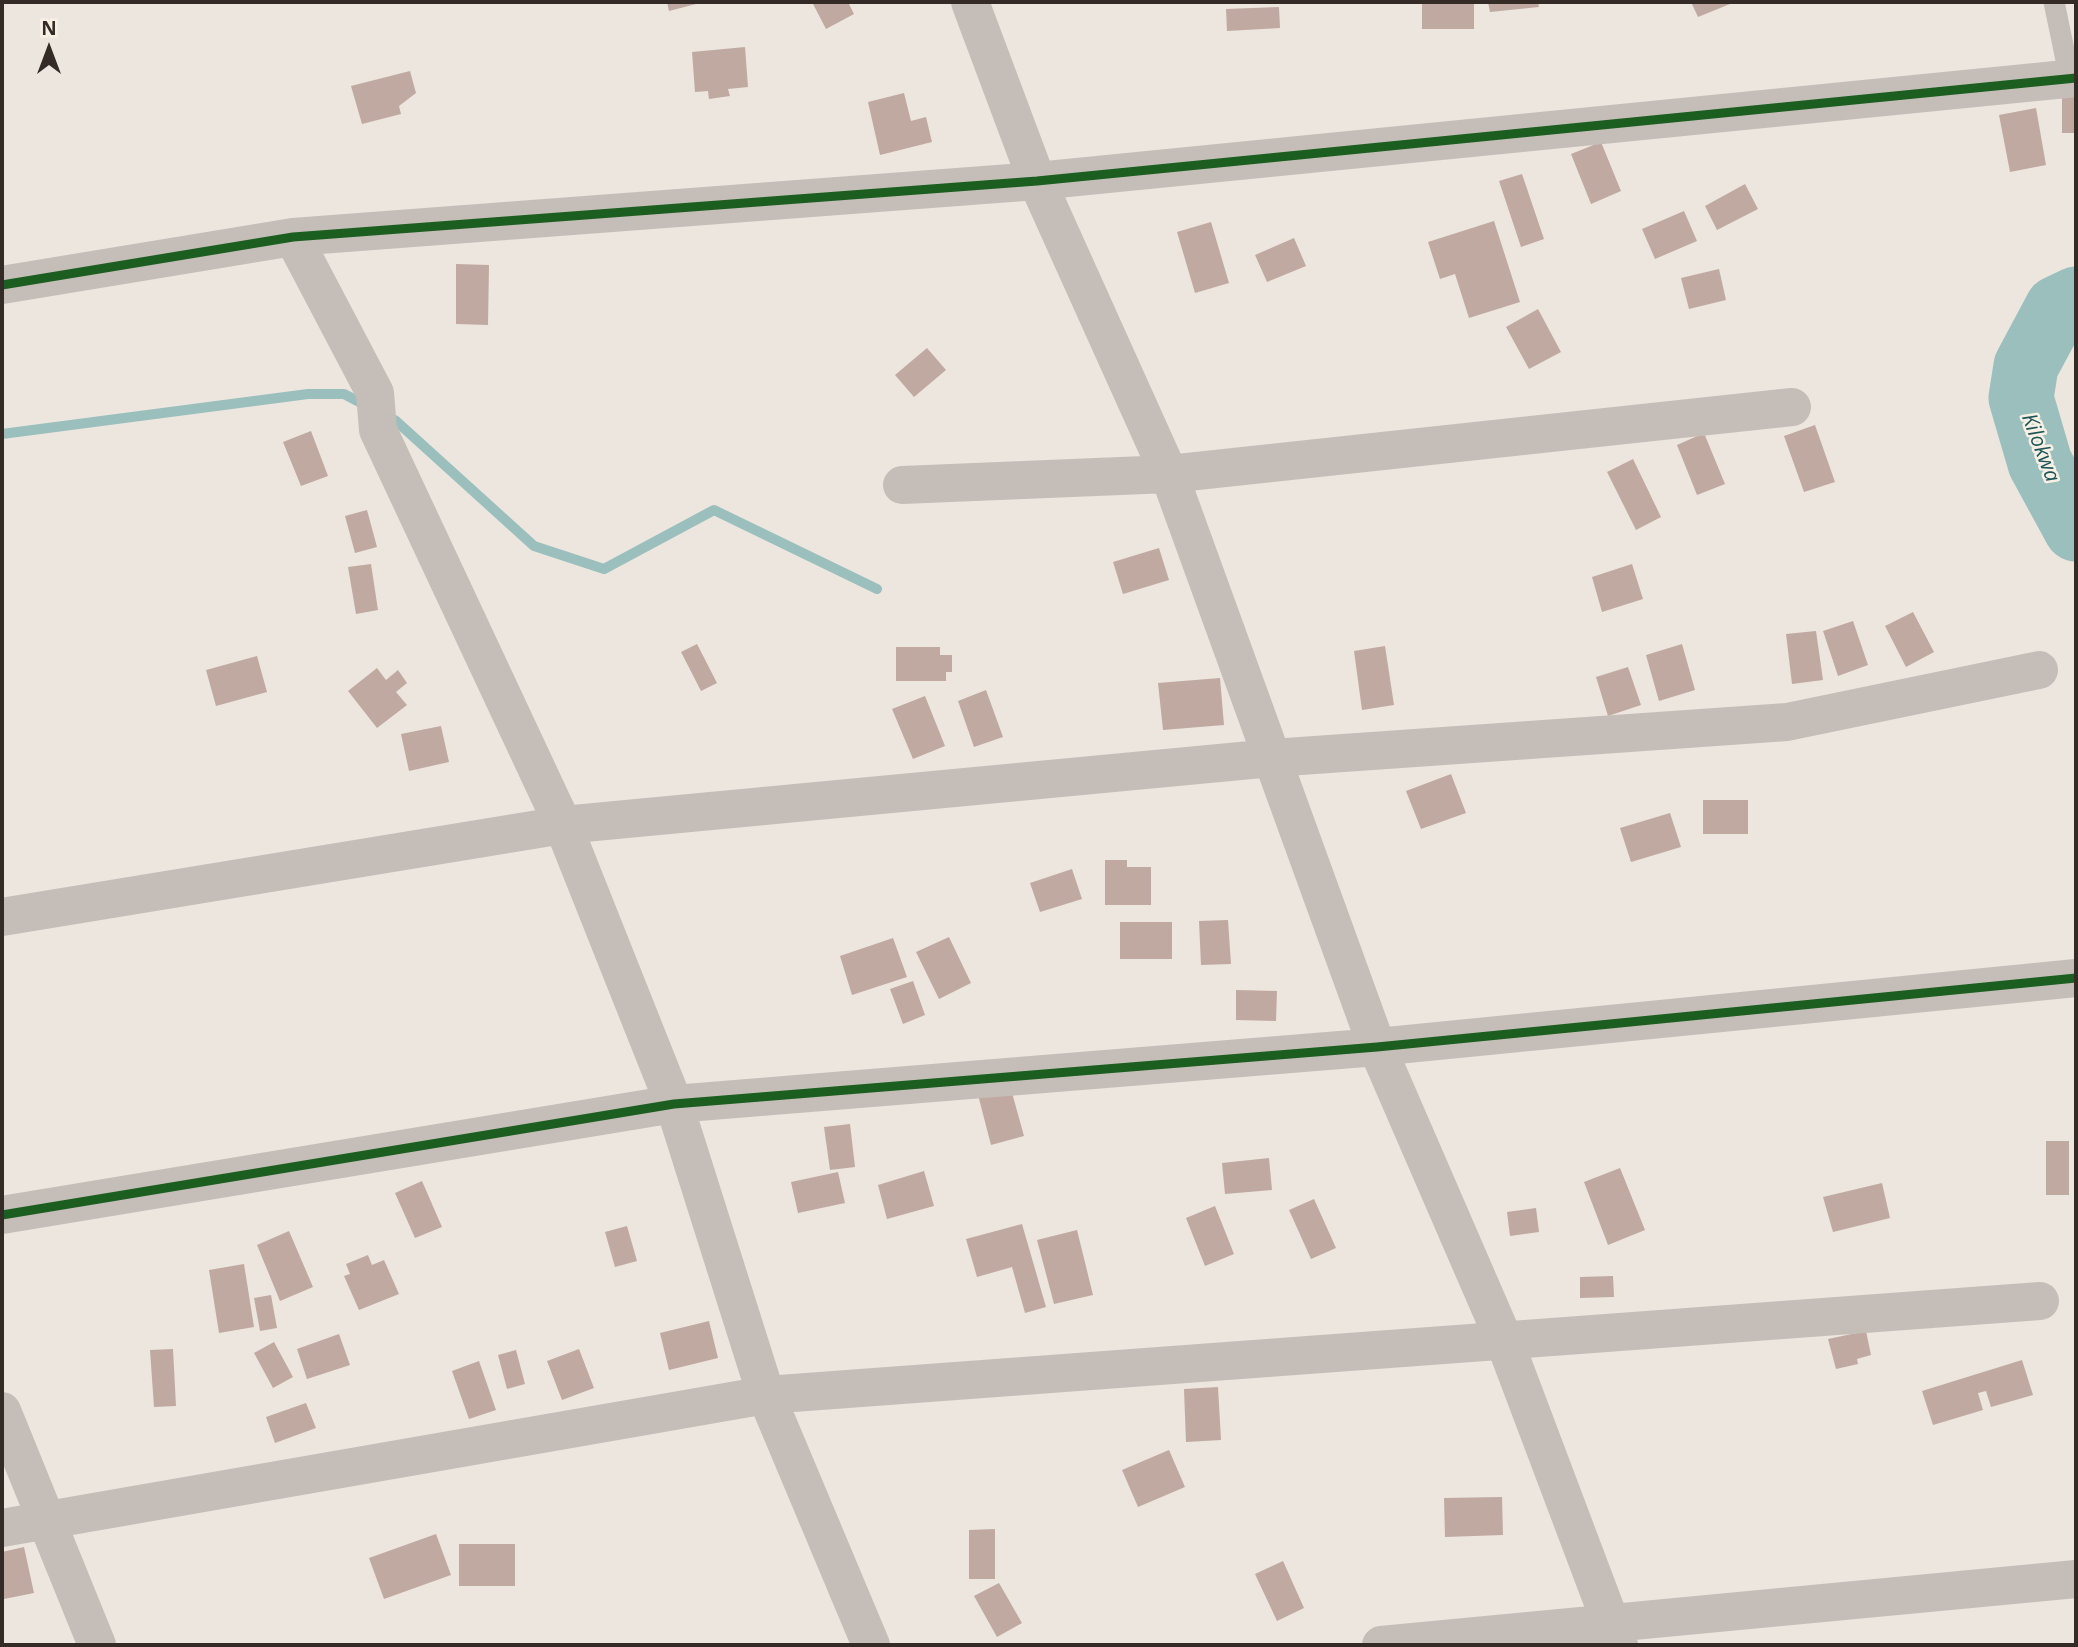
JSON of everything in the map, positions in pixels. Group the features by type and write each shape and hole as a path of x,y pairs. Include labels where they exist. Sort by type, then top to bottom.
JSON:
{"street":[{"path":"970,2 1037,181 1169,474 1377,1046 1504,1340 1615,1635"},
{"path":"2,285 293,237 1037,181 2073,79"},
{"path":"293,237 375,393 378,430 563,825 674,1104 766,1395 871,1645"},
{"path":"902,485 1169,474 1792,407"},
{"path":"2,917 563,825 1272,758 1787,722 2039,670"},
{"path":"2,1215 674,1104 1377,1046 2076,978"},
{"path":"2,1528 766,1395 2040,1301"},
{"path":"2,1412 97,1645"},
{"path":"1381,1645 1615,1635 2076,1579"}],"lane":[{"path":"2054,2 2073,79"}],"building":[{"path":"667,2 696,2 696,4 669,11"},
{"path":"812,2 848,2 854,14 826,29"},
{"path":"1422,2 1474,2 1474,29 1422,29"},
{"path":"1488,2 1538,2 1539,7 1490,12"},
{"path":"1691,2 1729,2 1730,4 1698,17"},
{"path":"1279,7 1280,28 1227,31 1226,9"},
{"path":"745,47 748,87 728,89 730,96 709,99 708,91 695,92 692,52"},
{"path":"410,71 416,93 399,106 401,114 362,124 351,86"},
{"path":"904,93 911,121 926,117 932,142 880,155 868,102"},
{"path":"2062,96 2076,96 2076,133 2062,133"},
{"path":"2036,108 2046,165 2010,172 1999,115"},
{"path":"1601,142 1621,191 1591,204 1571,154"},
{"path":"1522,174 1544,239 1521,247 1499,181"},
{"path":"1745,184 1758,209 1717,230 1705,206"},
{"path":"1684,211 1697,241 1655,259 1642,229"},
{"path":"1494,221 1520,302 1469,318 1455,274 1440,279 1428,242"},
{"path":"1211,222 1229,283 1195,293 1177,232"},
{"path":"1294,238 1306,266 1267,282 1255,255"},
{"path":"456,264 489,265 488,325 456,324"},
{"path":"1719,269 1726,300 1689,309 1681,278"},
{"path":"1538,309 1561,352 1529,369 1506,327"},
{"path":"927,348 946,370 914,397 895,375"},
{"path":"1815,425 1835,482 1804,492 1784,436"},
{"path":"311,431 328,476 301,486 283,442"},
{"path":"1704,433 1725,484 1697,495 1677,445"},
{"path":"1633,459 1661,517 1636,530 1607,472"},
{"path":"367,510 377,547 355,553 345,516"},
{"path":"1159,548 1169,580 1123,594 1113,562"},
{"path":"371,564 378,610 356,614 348,567"},
{"path":"1632,564 1643,599 1602,612 1592,577"},
{"path":"1913,612 1934,652 1906,667 1885,626"},
{"path":"1853,621 1868,665 1838,676 1823,631"},
{"path":"1816,631 1823,680 1792,684 1786,634"},
{"path":"697,644 717,683 701,691 681,652"},
{"path":"1682,644 1695,690 1659,701 1646,655"},
{"path":"1385,646 1394,705 1362,710 1354,651"},
{"path":"896,647 940,647 940,655 952,655 952,672 946,672 946,681 896,681"},
{"path":"257,656 267,692 216,706 206,670"},
{"path":"1628,667 1641,705 1608,716 1596,677"},
{"path":"377,668 386,680 398,670 407,683 396,692 407,705 377,728 348,691"},
{"path":"1220,678 1224,725 1163,730 1158,683"},
{"path":"986,690 1003,737 974,747 958,701"},
{"path":"925,696 945,746 913,759 892,709"},
{"path":"441,726 449,762 409,771 401,734"},
{"path":"1451,774 1466,813 1421,829 1406,791"},
{"path":"1703,800 1748,800 1748,834 1703,834"},
{"path":"1670,813 1681,847 1631,862 1620,828"},
{"path":"1105,860 1127,860 1127,867 1151,867 1151,905 1105,905"},
{"path":"1072,869 1082,899 1040,912 1030,883"},
{"path":"1228,920 1231,964 1201,965 1199,921"},
{"path":"1120,922 1172,922 1172,959 1120,959"},
{"path":"949,937 971,983 939,999 916,952"},
{"path":"893,938 907,977 852,995 840,956"},
{"path":"913,981 925,1015 903,1024 890,989"},
{"path":"1236,990 1277,991 1276,1021 1236,1020"},
{"path":"1009,1082 1024,1136 991,1145 977,1091"},
{"path":"850,1124 855,1167 830,1170 824,1127"},
{"path":"2046,1141 2069,1141 2069,1195 2046,1195"},
{"path":"1269,1158 1272,1190 1225,1194 1222,1163"},
{"path":"1620,1168 1645,1230 1608,1245 1584,1182"},
{"path":"924,1171 934,1206 887,1219 878,1185"},
{"path":"838,1172 845,1203 798,1213 791,1182"},
{"path":"422,1181 442,1227 415,1238 395,1193"},
{"path":"1882,1183 1890,1218 1833,1232 1823,1197"},
{"path":"1314,1199 1336,1248 1311,1259 1289,1210"},
{"path":"1215,1206 1234,1254 1205,1266 1186,1218"},
{"path":"1536,1208 1539,1232 1510,1236 1507,1212"},
{"path":"1022,1224 1046,1307 1025,1313 1012,1267 977,1277 966,1239"},
{"path":"627,1226 637,1261 615,1267 605,1232"},
{"path":"1077,1230 1093,1295 1054,1304 1037,1240"},
{"path":"289,1231 313,1287 280,1301 257,1245"},
{"path":"368,1255 372,1265 384,1260 399,1294 359,1310 344,1276 350,1274 346,1264"},
{"path":"244,1264 254,1327 219,1333 209,1270"},
{"path":"1613,1276 1614,1297 1580,1298 1580,1277"},
{"path":"271,1295 277,1328 260,1331 254,1298"},
{"path":"709,1321 718,1358 669,1370 660,1333"},
{"path":"1866,1331 1871,1355 1857,1359 1858,1364 1836,1369 1828,1339"},
{"path":"339,1334 350,1365 307,1379 297,1349"},
{"path":"274,1342 293,1377 273,1388 254,1353"},
{"path":"173,1349 176,1406 154,1407 150,1350"},
{"path":"579,1349 594,1388 562,1400 547,1361"},
{"path":"516,1350 525,1384 507,1389 498,1355"},
{"path":"2022,1360 2033,1395 1991,1407 1986,1391 1978,1393 1983,1410 1933,1425 1922,1391"},
{"path":"479,1361 496,1410 469,1419 452,1371"},
{"path":"1218,1387 1221,1440 1186,1442 1184,1389"},
{"path":"306,1403 316,1428 275,1443 266,1417"},
{"path":"1169,1450 1185,1487 1138,1507 1122,1470"},
{"path":"1502,1497 1503,1535 1445,1537 1444,1498"},
{"path":"995,1529 995,1579 969,1579 969,1530"},
{"path":"436,1534 451,1575 384,1599 369,1558"},
{"path":"459,1544 515,1544 515,1586 459,1586"},
{"path":"24,1547 34,1593 4,1599 2,1552"},
{"path":"1283,1561 1304,1608 1277,1621 1255,1574"},
{"path":"999,1583 1022,1623 997,1637 974,1596"}],"waterway":[{"name":"Kilokwa","path":"2076,299 2057,308 2026,366 2021,398 2040,463 2076,529"},
{"path":"2,434 308,394 344,394 367,406"},
{"path":"385,415 396,421 534,546 604,569 714,510 877,589"}],"cycle path":[{"path":"2,285 293,237 1037,181 2076,78"},
{"path":"2,1215 674,1104 1377,1047 2076,978"}]}
